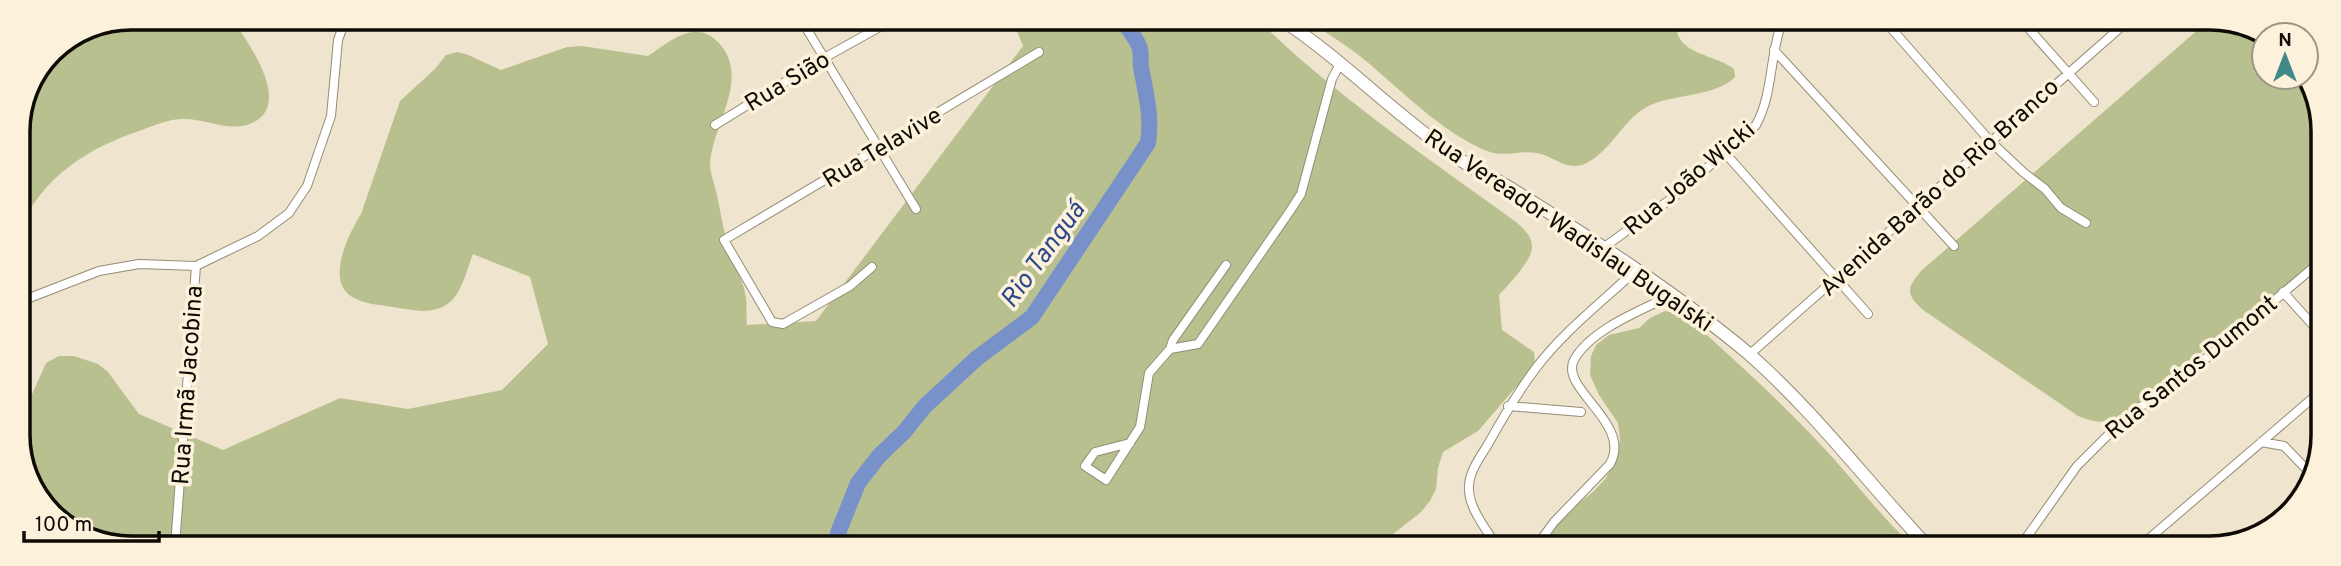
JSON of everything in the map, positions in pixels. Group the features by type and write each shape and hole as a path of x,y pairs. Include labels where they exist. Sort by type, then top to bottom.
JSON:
{"main road":[{"name":"Rua Vereador Wadislau Bugalski","path":"1298,30 1401,116 1458,158 1508,186 1604,248 1672,295 1749,355 1818,423 1918,536"}],"street":[{"path":"30,298 99,271 139,264 196,266 258,236 289,213 307,186 331,116 338,40 342,30"},
{"path":"807,30 916,209"},
{"name":"Rua Sião","path":"715,125 874,30"},
{"name":"Rua João Wicki","path":"1604,248 1675,196 1756,125 1764,110 1780,30"},
{"path":"1893,30 1990,141 2045,189 2061,208 2085,223"},
{"path":"2030,30 2094,102"},
{"name":"Avenida Barão do Rio Branco","path":"1749,355 2117,30"},
{"path":"1774,50 1954,246"},
{"name":"Rua Telavive","path":"872,267 850,286 783,324 772,322 724,240 1039,52"},
{"path":"1170,349 1198,344 1301,194 1332,79 1340,64"},
{"path":"1726,153 1868,314"},
{"path":"1130,443 1095,452 1085,466 1106,480 1130,443 1140,427 1149,373 1170,349 1173,340 1226,265"},
{"name":"Rua Irmã Jacobina","path":"176,536 196,266"},
{"name":"Rua Santos Dumont","path":"2027,536 2077,466 2128,415 2178,382 2311,269"},
{"path":"1490,536 1479,519 1469,493 1469,482 1508,406 1537,366 1568,332 1636,270"},
{"path":"2283,292 2311,323"},
{"path":"1543,536 1553,522 1610,464 1616,453 1615,441 1602,416 1574,378 1573,361 1591,340 1604,331 1672,295"},
{"path":"2152,536 2311,400"},
{"path":"1508,406 1581,412"},
{"path":"2261,442 2284,446 2306,468"}],"green space":[{"path":"239,30 255,54 267,85 269,99 266,111 256,121 247,125 229,126 183,119 152,126 122,137 85,156 53,180 30,210 30,124 33,105 40,86 64,55 80,43 98,35 118,31"},
{"path":"1017,30 1269,30 1350,100 1524,229 1531,241 1532,251 1520,272 1499,295 1502,330 1534,352 1535,365 1478,431 1443,452 1436,489 1420,513 1390,536 131,536 98,531 75,519 59,507 37,474 30,435 30,399 46,363 59,356 74,356 98,364 108,372 139,414 223,450 340,398 408,409 502,390 548,344 530,277 473,254 454,298 430,311 362,301 344,290 340,280 346,244 361,214 400,101 435,69 446,55 457,52 466,54 501,70 567,47 582,46 648,56 673,39 691,32 709,35 718,42 728,56 731,86 710,164 728,245 745,292 747,325 816,321 1023,46"},
{"path":"1322,30 1677,30 1687,46 1734,69 1735,77 1716,89 1655,103 1645,108 1629,121 1600,154 1582,165 1570,166 1537,153 1496,153 1473,145 1422,110"},
{"path":"2198,30 2230,32 2250,38 2250,91 2303,91 2311,131 2311,265 2126,412 2113,419 2102,422 2078,416 1923,310 1911,295 1913,282 1921,271"},
{"path":"1665,311 1678,313 1690,320 1790,413 1903,536 1544,536 1552,523 1593,492 1606,478 1618,452 1618,423 1599,395 1590,375 1591,356 1596,345 1609,335 1639,328 1650,318"}],"waterway":[{"name":"Rio Tanguá","path":"838,536 858,483 879,456 904,432 925,406 977,358 1032,317 1148,143 1149,114 1140,49 1129,30"}]}
